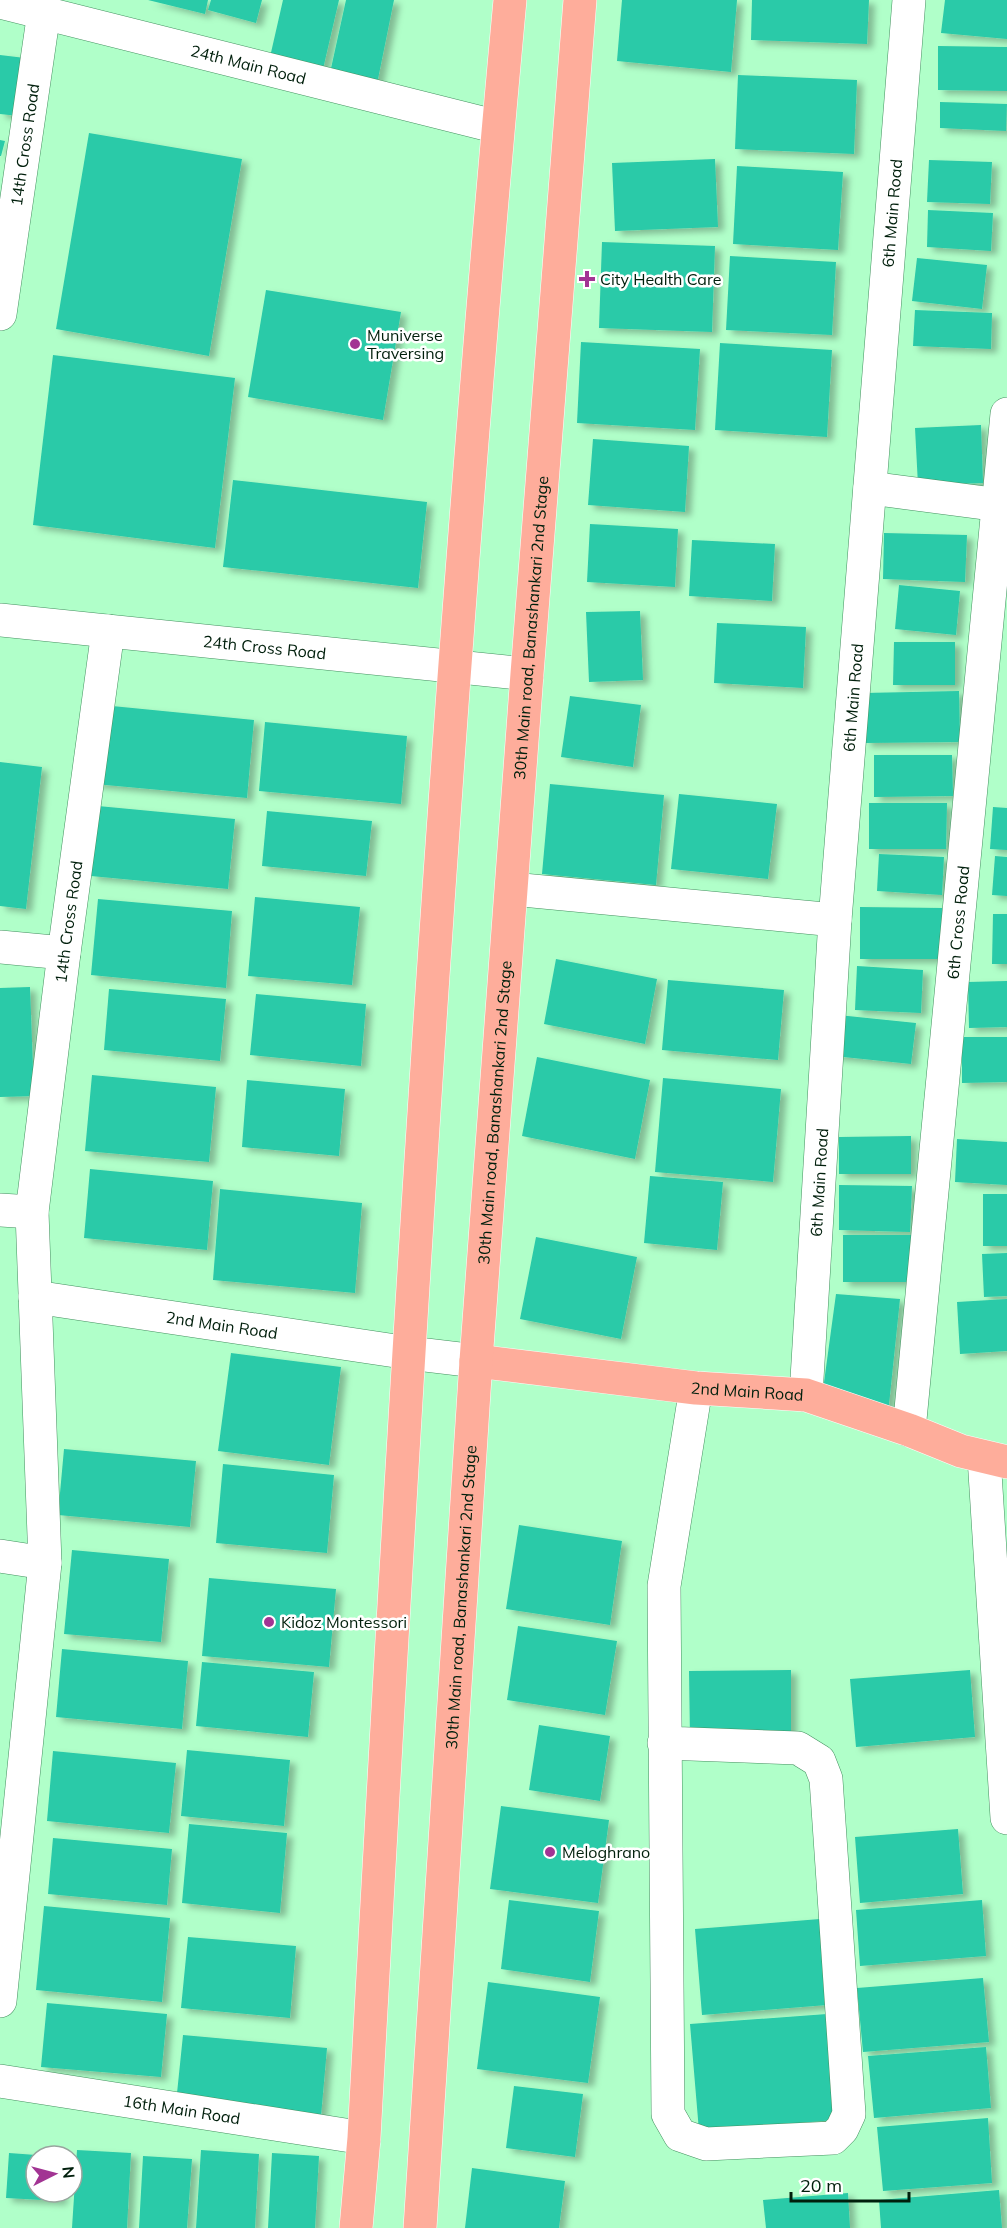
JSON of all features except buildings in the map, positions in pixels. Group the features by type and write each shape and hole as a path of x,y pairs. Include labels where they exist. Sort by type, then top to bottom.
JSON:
{"main road":[{"path":"356,2228 364,2138 401,1468 454,667 510,0"},
{"name":"30th Main road, Banashankari 2nd Stage","path":"420,2228 476,1361 580,0"},
{"name":"2nd Main Road","path":"476,1361 696,1388 806,1395 909,1430 961,1451 995,1460"}],"street":[{"name":"6th Main Road","path":"806,1395 835,920 909,0"},
{"name":"24th Main Road","path":"0,2 498,127"},
{"name":"14th Cross Road","path":"0,314 44,12"},
{"name":"6th Cross Road","path":"909,1430 1003,505 1007,414"},
{"path":"870,488 1003,505"},
{"name":"24th Cross Road","path":"0,620 527,674"},
{"name":"14th Cross Road","path":"0,2001 11,1795 45,1563 35,1297 16,1211 64,953 108,631"},
{"path":"512,889 835,920"},
{"path":"0,947 64,953"},
{"name":"2nd Main Road","path":"35,1297 476,1361"},
{"path":"664,1743 798,1748 819,1761 826,1779 849,2114 842,2129 832,2138 706,2144 680,2135 668,2114 664,1743 664,1586 696,1388"},
{"path":"995,1460 1007,1818"},
{"path":"0,1556 45,1563"},
{"name":"16th Main Road","path":"0,2082 364,2138"}],"place":[{"name":"City Health Care","path":"587,279"},
{"name":"Muniverse Traversing","path":"355,344"},
{"name":"Kidoz Montessori","path":"269,1622"},
{"name":"Meloghrano","path":"550,1852"}]}
